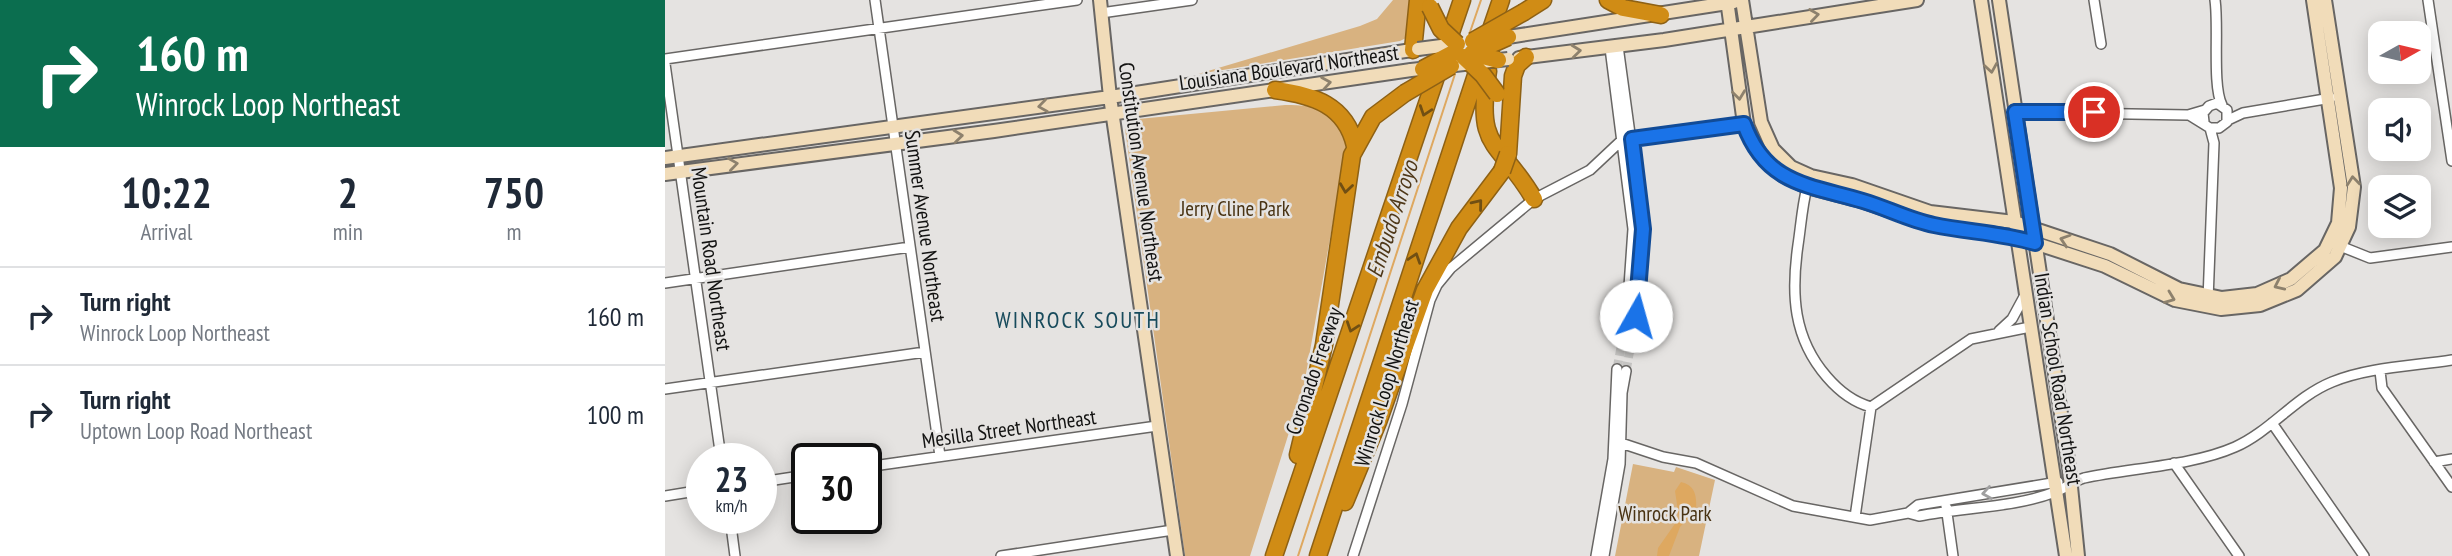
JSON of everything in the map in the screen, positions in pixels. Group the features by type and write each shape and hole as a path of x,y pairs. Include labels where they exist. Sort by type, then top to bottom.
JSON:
{"highway":[{"name":"Coronado Freeway","path":"1276,550 1462,0"},
{"path":"1276,550 1324,345 1349,167 1355,146 1373,117 1543,0"},
{"path":"1608,0 1623,8 1661,15"},
{"path":"1426,2 1422,49 1503,60"},
{"path":"1426,2 1441,29 1497,94 1510,123"},
{"path":"1500,4 1485,89 1484,123 1493,146 1534,199"},
{"path":"1320,556 1500,4"},
{"path":"1417,69 1511,36"},
{"path":"1320,556 1377,422 1429,281 1459,228 1502,171 1507,154 1513,76 1517,65 1526,57"},
{"path":"1275,90 1303,94 1332,107 1347,123 1355,146"}],"street":[{"name":"Summer Avenue Northeast","path":"875,0 940,456"},
{"path":"665,59 1077,0"},
{"path":"1100,7 1192,0"},
{"path":"1511,36 1661,15 1743,0 1756,104 1764,131 1779,156 1798,171"},
{"path":"1503,60 1614,47 1917,0"},
{"name":"Indian School Road Northeast","path":"1981,0 2066,556"},
{"name":"Indian School Road Northeast","path":"1999,0 2071,482 2078,556"},
{"path":"2094,0 2101,44"},
{"path":"2214,143 2225,123 2224,107 2217,89 2219,27 2215,0"},
{"path":"2313,0 2342,196 2336,244"},
{"path":"1727,1 1744,124 1756,149 1782,175 1807,187 1930,212 2014,222 2033,236 2105,265 2162,295 2242,309 2279,299 2317,275 2349,227 2354,197 2325,0"},
{"path":"2428,0 2452,161"},
{"name":"Constitution Avenue Northeast","path":"1100,7 1110,97 1177,556"},
{"path":"1614,47 1643,229 1632,316"},
{"name":"Louisiana Boulevard Northeast","path":"665,158 1110,97 1422,49"},
{"name":"Mountain Road Northeast","path":"665,64 719,443"},
{"name":"Louisiana Boulevard Northeast","path":"665,174 1417,69"},
{"path":"2207,302 2214,143 2207,125 2207,108 2217,89"},
{"path":"2188,115 2207,125 2225,123 2243,113 2328,100 2339,91"},
{"path":"2015,112 2188,115 2207,108 2224,107 2243,113"},
{"path":"1627,139 1744,124 1753,131 1774,160 1789,170 1880,201 1933,225 2016,237 2033,236"},
{"name":"Winrock Loop Northeast","path":"1353,556 1437,285 1451,268 1534,199 1590,170 1627,139"},
{"path":"1807,187 1800,214 1794,279 1798,323 1811,355 1829,379 1857,403 1871,407"},
{"path":"2336,244 2370,258 2452,247"},
{"path":"665,283 910,247"},
{"path":"1997,332 2013,319 2025,293"},
{"path":"1855,517 1871,407 1971,339 2030,327"},
{"path":"665,388 925,352"},
{"path":"1908,513 1919,516 2026,498 2071,482 2174,463 2235,447 2272,423 2297,402 2331,382 2452,360"},
{"path":"1596,556 1613,458 1622,370"},
{"path":"2380,372 2382,388 2452,486"},
{"path":"1604,556 1621,443 1618,410"},
{"path":"2272,423 2364,556"},
{"name":"Mesilla Street Northeast","path":"882,465 1157,426"},
{"path":"1621,443 1659,456 1696,463 1785,504 1877,520 1908,513 1918,505 2055,487"},
{"path":"2434,462 2452,459"},
{"path":"2174,463 2239,556"},
{"path":"665,496 686,493"},
{"path":"2026,498 2048,500 2059,513"},
{"path":"1945,500 1953,556"},
{"path":"1001,556 1173,530"},
{"path":"732,534 735,556"}],"green space":[{"path":"1393,0 1412,0 1412,35 1400,41 1198,74 1360,26 1377,19"},
{"name":"Jerry Cline Park","path":"1285,105 1307,106 1324,112 1336,123 1347,143 1304,385 1250,556 1185,556 1125,129 1138,119"},
{"name":"Winrock Park","path":"1633,464 1674,472 1676,467 1715,480 1699,556 1615,556"}],"shaded area":[{"path":"1681,482 1694,492 1696,509 1680,527 1669,556 1657,556 1658,548 1679,518 1675,491"}],"waterway":[{"name":"Embudo Arroyo","path":"1469,35 1481,0"},
{"name":"Embudo Arroyo","path":"1298,556 1455,74"}],"tunnel":[{"path":"1617,369 1627,315"},
{"path":"1626,371 1636,316"}],"district":[{"name":"WINROCK SOUTH","path":"1078,320"}],"route":[{"path":"1636,316 1640,294 1643,229 1632,139 1681,130 1744,124 1756,149 1768,163 1798,184 1933,225 2016,237 2035,243 2015,112 2094,112"}]}
